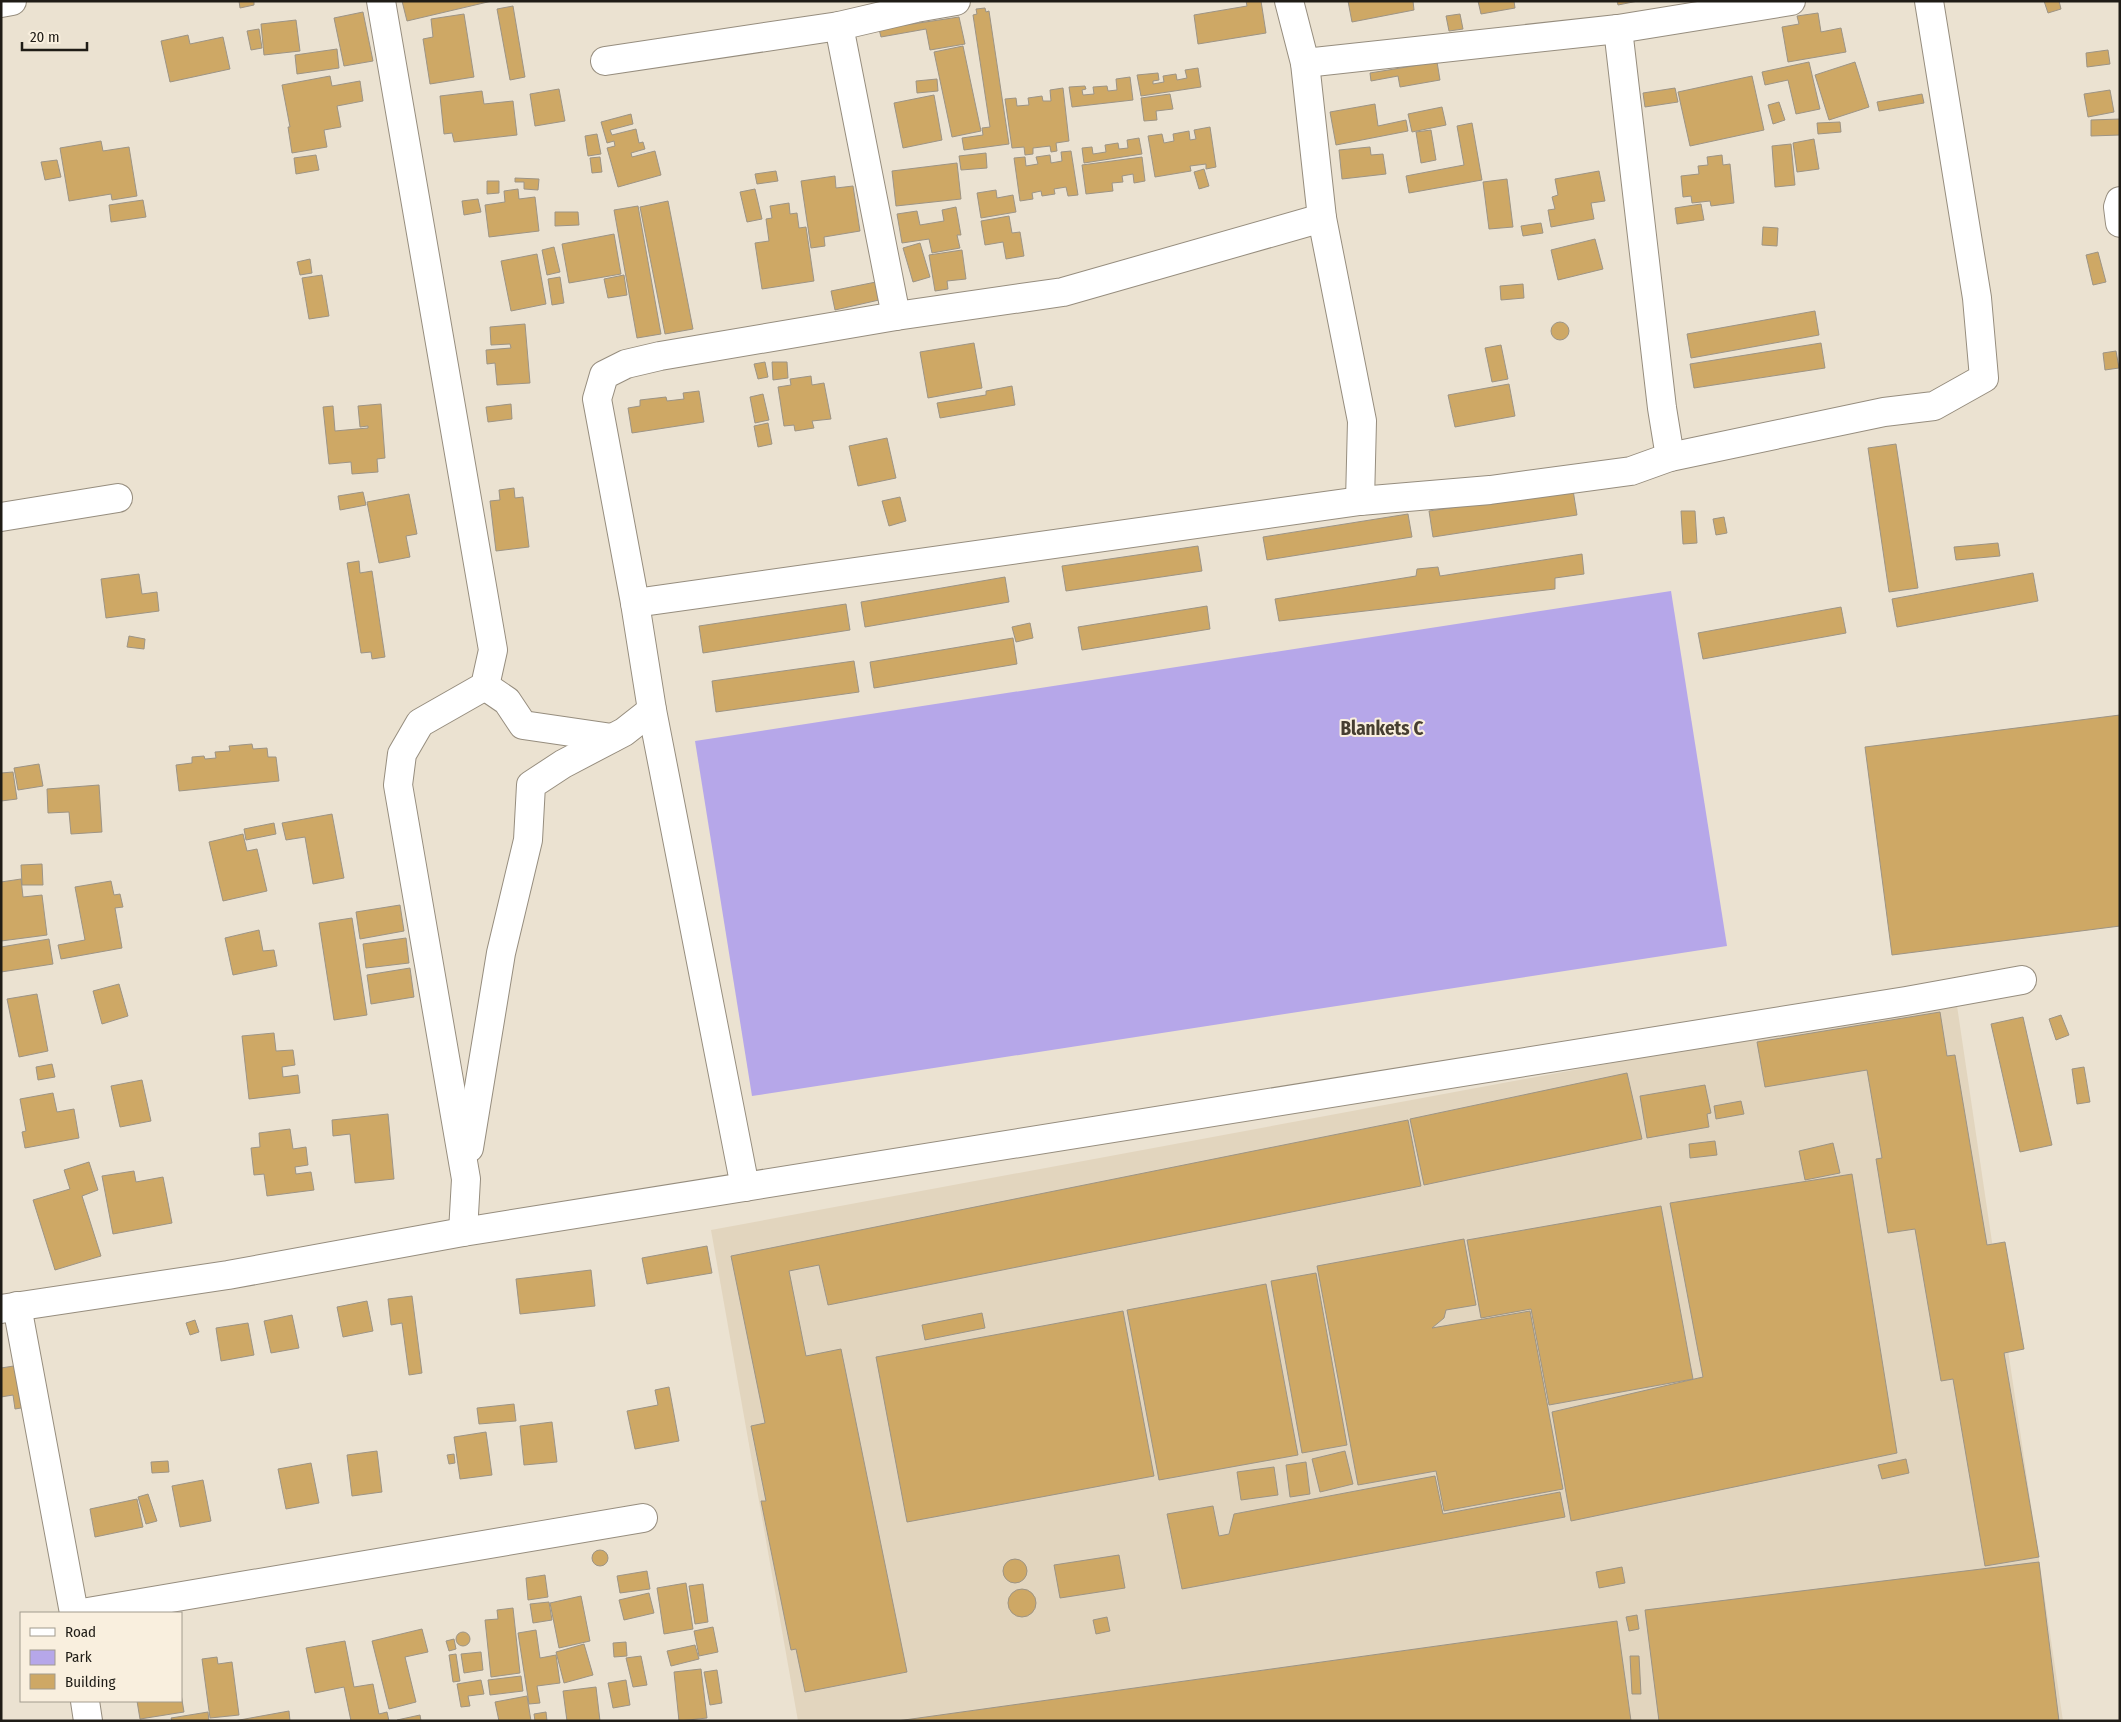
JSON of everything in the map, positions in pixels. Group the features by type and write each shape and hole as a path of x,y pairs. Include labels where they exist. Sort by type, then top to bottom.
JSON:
{"street":[{"path":"1,3 12,1"},
{"path":"381,1 493,650 485,686 420,723 402,754 398,785 466,1179"},
{"path":"605,61 839,26 916,8 956,1"},
{"path":"1289,1 1305,62 1322,218 1362,421 1360,501"},
{"path":"1305,62 1618,30 1791,1"},
{"path":"635,603 1360,501 1490,490 1631,471 1670,457 1884,412 1934,406 1984,378 1977,298 1929,1"},
{"path":"839,26 896,316"},
{"path":"1618,30 1662,408 1670,457"},
{"path":"2120,201 2118,207 2120,223"},
{"path":"745,1187 652,710 635,603 596,399 604,375 626,364 660,356 896,316 1063,292 1322,218"},
{"path":"1,517 118,498"},
{"path":"485,686 507,701 523,725 612,738"},
{"path":"463,1232 471,1129 501,953 528,840 531,784 624,732 652,710"},
{"path":"74,1612 5,1307 228,1275 463,1232 1897,1003 2022,980"},
{"path":"88,1612 643,1518"},
{"path":"86,1702 88,1721"}],"shaded area":[{"path":"1956,999 2063,1721 798,1721 711,1230"}],"green space":[{"path":"1671,591 1727,946 752,1096 695,741"}],"building":[{"path":"239,1 254,1 254,5 240,8"},
{"path":"402,1 492,1 407,21"},
{"path":"1246,1 1261,1 1266,33 1198,44 1194,15 1247,6"},
{"path":"1348,1 1413,1 1414,10 1352,22"},
{"path":"1478,1 1514,1 1515,8 1481,14"},
{"path":"1617,1 1638,1 1618,5"},
{"path":"2044,1 2059,1 2061,9 2048,13"},
{"path":"513,6 525,77 510,80 497,9"},
{"path":"985,8 986,12 989,11 1009,144 964,150 962,138 983,135 982,128 990,127 973,15 977,14 976,9"},
{"path":"363,12 373,61 344,66 334,18"},
{"path":"1818,13 1821,32 1841,28 1846,52 1788,62 1782,27 1799,24 1797,16"},
{"path":"464,14 474,77 430,84 423,39 433,37 431,19"},
{"path":"1460,14 1463,29 1449,31 1446,16"},
{"path":"959,17 965,44 930,50 926,29 881,37 879,29"},
{"path":"296,20 300,51 264,55 261,24"},
{"path":"259,29 262,48 251,50 247,31"},
{"path":"188,35 190,44 223,37 230,69 170,82 161,41"},
{"path":"963,46 981,131 952,137 934,52"},
{"path":"337,49 339,68 297,74 295,55"},
{"path":"2108,50 2110,64 2087,67 2086,53"},
{"path":"1437,62 1440,80 1400,87 1398,76 1371,81 1370,73"},
{"path":"1809,62 1820,109 1796,114 1788,80 1765,85 1762,72"},
{"path":"1855,62 1869,107 1829,120 1815,75"},
{"path":"1198,68 1201,87 1141,96 1137,75 1158,73 1159,80 1153,81 1153,84 1164,82 1163,76 1176,74 1177,80 1187,78 1185,70"},
{"path":"330,76 332,86 360,81 363,101 337,106 341,127 324,130 327,147 292,153 288,127 290,127 282,85"},
{"path":"1752,76 1764,130 1690,146 1678,92"},
{"path":"1130,77 1133,100 1072,107 1069,87 1085,86 1086,89 1082,90 1083,95 1094,94 1093,87 1107,86 1108,91 1117,90 1116,79"},
{"path":"937,79 938,91 917,93 916,81"},
{"path":"1063,88 1069,141 1056,143 1057,151 1051,152 1050,146 1033,148 1033,154 1025,155 1024,147 1012,148 1005,99 1016,98 1017,106 1029,105 1028,98 1042,96 1043,101 1051,101 1050,90"},
{"path":"1675,88 1678,102 1645,107 1643,93"},
{"path":"559,89 565,121 535,126 530,94"},
{"path":"2110,90 2114,112 2088,117 2084,94"},
{"path":"482,91 484,104 513,101 517,135 454,142 452,133 444,134 440,96"},
{"path":"1170,94 1173,109 1156,111 1157,120 1144,121 1141,98"},
{"path":"1922,94 1924,103 1879,111 1877,102"},
{"path":"934,95 942,140 903,148 894,103"},
{"path":"1779,102 1785,120 1773,124 1768,105"},
{"path":"1375,104 1378,126 1406,120 1408,131 1336,145 1330,112"},
{"path":"1442,107 1446,125 1412,132 1408,114"},
{"path":"631,114 633,124 610,130 612,135 636,129 639,143 643,142 645,149 631,153 632,157 655,151 661,175 618,187 607,148 615,146 614,141 607,143 601,122"},
{"path":"2120,119 2120,135 2091,136 2091,120"},
{"path":"1840,122 1841,132 1818,134 1817,123"},
{"path":"1472,123 1482,180 1409,193 1406,176 1464,165 1457,126"},
{"path":"1210,127 1216,167 1206,169 1206,164 1190,166 1191,171 1155,177 1148,136 1162,134 1164,143 1174,141 1173,134 1189,131 1190,140 1196,139 1194,130"},
{"path":"1431,130 1436,160 1421,163 1416,132"},
{"path":"597,134 601,154 588,156 585,136"},
{"path":"1139,138 1142,154 1084,163 1082,148 1092,147 1093,154 1106,152 1105,145 1118,143 1119,149 1128,148 1127,140"},
{"path":"1814,139 1819,169 1797,172 1793,143"},
{"path":"101,141 103,151 129,147 137,196 112,200 111,194 69,201 60,148"},
{"path":"1791,144 1795,185 1775,187 1772,146"},
{"path":"1370,147 1371,155 1383,154 1386,174 1342,179 1339,150"},
{"path":"1071,151 1078,195 1068,196 1066,187 1054,189 1055,194 1042,196 1041,191 1032,193 1033,199 1020,201 1014,158 1025,157 1026,166 1038,164 1036,157 1050,155 1051,163 1062,161 1061,152"},
{"path":"986,153 987,168 961,170 959,156"},
{"path":"316,155 319,170 296,174 294,158"},
{"path":"1722,155 1723,165 1730,164 1734,203 1711,206 1710,201 1692,203 1691,196 1683,197 1681,176 1699,174 1698,166 1708,165 1707,157"},
{"path":"600,157 602,172 592,173 590,158"},
{"path":"1142,157 1145,181 1134,183 1133,174 1122,176 1123,182 1112,183 1113,191 1086,194 1082,165"},
{"path":"57,160 61,177 45,180 41,162"},
{"path":"957,163 961,199 896,206 892,171"},
{"path":"1204,169 1209,186 1199,189 1194,172"},
{"path":"776,171 778,181 757,184 755,174"},
{"path":"1599,171 1605,201 1591,203 1594,219 1551,227 1548,210 1555,209 1552,197 1558,195 1555,179"},
{"path":"835,176 836,188 853,186 860,231 824,237 825,246 811,248 801,181"},
{"path":"515,178 539,179 538,190 524,189 524,182 515,182"},
{"path":"1507,179 1513,227 1489,229 1483,182"},
{"path":"487,181 499,181 499,193 487,194"},
{"path":"518,189 519,199 535,197 539,231 489,237 485,205 505,202 504,191"},
{"path":"755,189 762,219 747,222 740,192"},
{"path":"996,190 997,198 1013,195 1016,212 981,218 977,193"},
{"path":"478,199 481,212 464,215 462,201"},
{"path":"143,200 146,217 111,222 109,205"},
{"path":"668,201 693,329 665,334 640,207"},
{"path":"789,203 790,214 797,213 799,228 806,227 814,281 762,289 755,243 769,241 766,219 772,218 770,206"},
{"path":"1701,204 1704,220 1677,224 1675,208"},
{"path":"638,206 661,334 637,338 614,210"},
{"path":"956,207 961,235 957,235 960,248 932,253 929,239 902,243 897,214 917,211 920,225 944,221 942,210"},
{"path":"555,212 578,212 579,225 555,226"},
{"path":"1009,216 1012,233 1020,232 1024,256 1006,259 1003,242 985,245 981,221"},
{"path":"1541,223 1543,233 1523,236 1521,226"},
{"path":"1763,227 1778,228 1777,246 1762,245"},
{"path":"614,234 621,274 569,283 562,244"},
{"path":"1595,239 1603,269 1558,280 1551,250"},
{"path":"920,243 930,277 913,282 903,248"},
{"path":"554,247 560,272 547,275 542,250"},
{"path":"962,250 966,279 947,281 948,289 935,291 929,255"},
{"path":"2098,252 2106,282 2093,285 2086,255"},
{"path":"537,254 546,304 511,311 501,261"},
{"path":"310,259 312,273 300,275 297,262"},
{"path":"322,275 329,316 309,319 302,278"},
{"path":"624,275 627,295 608,298 604,279"},
{"path":"560,277 564,303 552,305 548,279"},
{"path":"876,282 879,300 835,310 831,291"},
{"path":"1523,284 1524,298 1501,300 1500,286"},
{"path":"1815,311 1819,335 1691,358 1687,334"},
{"path":"1560,322 1566,325 1569,331 1566,337 1560,340 1554,337 1551,331 1554,325"},
{"path":"525,324 530,383 497,385 495,363 487,364 486,350 511,348 510,344 491,345 490,327"},
{"path":"974,343 982,388 928,398 920,352"},
{"path":"1821,343 1825,368 1694,388 1690,364"},
{"path":"1501,345 1508,379 1492,382 1485,348"},
{"path":"2116,351 2119,368 2105,370 2103,353"},
{"path":"765,362 768,377 758,379 754,364"},
{"path":"772,362 787,362 788,378 773,380"},
{"path":"811,376 812,385 824,383 831,419 812,421 814,428 795,431 794,425 784,426 778,387 791,385 790,379"},
{"path":"1509,384 1515,416 1455,427 1448,395"},
{"path":"1012,386 1015,405 940,418 937,403 986,395 986,391"},
{"path":"699,391 704,422 632,433 628,408 640,406 640,400 666,397 667,401 684,399 683,393"},
{"path":"763,394 769,420 755,423 750,397"},
{"path":"381,404 385,458 377,459 378,472 352,474 351,462 329,464 323,407 333,406 335,431 368,428 368,426 360,427 358,406"},
{"path":"511,404 512,419 488,422 486,407"},
{"path":"768,423 772,444 758,447 754,426"},
{"path":"887,438 896,478 858,486 849,446"},
{"path":"1896,444 1918,588 1889,592 1868,448"},
{"path":"514,488 515,498 523,497 529,547 496,551 490,501 500,500 499,490"},
{"path":"1573,490 1577,515 1433,537 1429,511"},
{"path":"363,492 366,505 340,510 338,496"},
{"path":"409,494 417,534 406,536 410,557 379,563 367,502"},
{"path":"900,497 906,521 889,526 882,501"},
{"path":"1681,511 1695,511 1697,543 1683,544"},
{"path":"1408,514 1412,537 1267,560 1263,537"},
{"path":"1724,517 1727,533 1716,535 1713,519"},
{"path":"1998,543 2000,556 1956,560 1954,547"},
{"path":"1198,546 1202,571 1066,591 1062,566"},
{"path":"1582,554 1584,574 1555,578 1555,589 1279,621 1275,599 1416,576 1417,569 1438,567 1440,576"},
{"path":"359,561 360,573 372,571 385,657 372,659 371,652 361,653 347,563"},
{"path":"2033,573 2038,601 1897,627 1892,599"},
{"path":"139,574 142,594 157,592 159,611 106,618 101,579"},
{"path":"1005,577 1009,602 865,627 861,602"},
{"path":"846,604 850,630 703,653 699,626"},
{"path":"1207,606 1210,629 1082,650 1078,627"},
{"path":"1841,607 1846,633 1703,659 1698,633"},
{"path":"1030,623 1033,638 1016,642 1012,627"},
{"path":"129,636 145,639 144,649 127,647"},
{"path":"1013,638 1017,664 874,688 870,662"},
{"path":"854,661 859,692 716,712 712,681"},
{"path":"2120,715 2120,926 1892,955 1865,747"},
{"path":"252,744 253,749 267,748 268,757 276,757 279,781 179,791 176,765 192,763 192,757 216,758 215,752 230,751 229,746"},
{"path":"39,764 43,786 18,790 14,768"},
{"path":"13,772 17,799 1,801 1,773"},
{"path":"99,785 102,832 71,834 69,812 48,813 47,789"},
{"path":"332,814 344,878 313,884 305,837 286,840 282,823"},
{"path":"274,823 276,834 246,840 244,829"},
{"path":"243,834 247,851 257,849 267,891 223,901 209,842"},
{"path":"42,864 43,885 22,885 21,865"},
{"path":"21,879 23,897 42,895 47,935 1,941 1,882"},
{"path":"111,881 114,895 120,894 123,907 115,908 122,948 61,959 58,945 85,940 75,887"},
{"path":"400,905 404,931 360,939 356,912"},
{"path":"352,918 367,1015 334,1020 319,923"},
{"path":"259,930 263,951 274,950 277,966 233,975 225,938"},
{"path":"406,938 409,963 366,968 363,944"},
{"path":"49,939 53,964 1,972 1,947"},
{"path":"410,968 414,997 371,1004 367,975"},
{"path":"119,984 128,1016 102,1024 93,991"},
{"path":"37,994 48,1051 19,1057 7,999"},
{"path":"1940,1012 1947,1056 1955,1055 1987,1245 2005,1242 2024,1349 2004,1353 2039,1557 1985,1566 1953,1379 1941,1381 1915,1229 1888,1233 1876,1159 1882,1158 1867,1070 1765,1087 1757,1042"},
{"path":"2061,1015 2069,1035 2056,1040 2049,1019"},
{"path":"2023,1017 2052,1145 2020,1152 1991,1024"},
{"path":"274,1033 276,1051 293,1050 295,1065 282,1067 283,1077 298,1075 300,1093 249,1099 242,1036"},
{"path":"52,1064 55,1077 38,1080 36,1067"},
{"path":"2084,1067 2090,1102 2077,1104 2072,1069"},
{"path":"1627,1073 1642,1139 1424,1185 1410,1119"},
{"path":"142,1080 151,1121 120,1127 111,1086"},
{"path":"1705,1085 1711,1113 1707,1114 1709,1127 1647,1138 1640,1096"},
{"path":"53,1093 57,1112 74,1109 79,1138 25,1148 22,1132 26,1131 20,1099"},
{"path":"1741,1101 1744,1114 1716,1119 1714,1106"},
{"path":"388,1114 394,1179 355,1183 350,1134 333,1136 332,1120"},
{"path":"1408,1120 1421,1186 828,1305 819,1265 789,1271 806,1356 841,1349 907,1672 805,1692 796,1649 791,1650 761,1501 766,1501 751,1426 765,1423 731,1256"},
{"path":"290,1129 293,1149 306,1147 308,1165 295,1167 296,1174 311,1172 314,1190 267,1196 264,1174 254,1175 251,1148 260,1147 259,1133"},
{"path":"1715,1141 1717,1155 1690,1158 1689,1144"},
{"path":"1833,1143 1840,1173 1805,1180 1799,1151"},
{"path":"89,1162 98,1190 82,1196 101,1256 55,1270 33,1200 70,1189 64,1170"},
{"path":"134,1171 136,1182 163,1177 172,1223 113,1234 102,1176"},
{"path":"1852,1174 1897,1453 1571,1521 1552,1412 1703,1377 1670,1203"},
{"path":"1661,1206 1693,1379 1549,1405 1531,1309 1481,1318 1467,1240"},
{"path":"1464,1239 1476,1305 1446,1310 1444,1318 1432,1328 1530,1311 1563,1489 1444,1511 1436,1471 1358,1485 1317,1266"},
{"path":"707,1246 712,1273 647,1284 642,1258"},
{"path":"591,1270 595,1306 520,1314 516,1279"},
{"path":"1316,1273 1347,1445 1302,1453 1271,1281"},
{"path":"1266,1284 1298,1455 1159,1480 1127,1310"},
{"path":"412,1296 422,1373 409,1375 402,1323 391,1325 388,1299"},
{"path":"367,1301 373,1331 343,1337 337,1307"},
{"path":"1123,1311 1154,1476 907,1522 876,1357"},
{"path":"982,1313 985,1328 925,1340 922,1325"},
{"path":"292,1315 299,1348 271,1353 264,1321"},
{"path":"195,1320 199,1332 190,1335 186,1323"},
{"path":"248,1323 254,1355 221,1361 216,1328"},
{"path":"20,1365 27,1407 15,1409 13,1395 1,1397 1,1368"},
{"path":"669,1387 679,1441 635,1449 627,1411 658,1405 655,1390"},
{"path":"514,1404 516,1421 479,1424 477,1408"},
{"path":"552,1422 557,1462 524,1465 520,1426"},
{"path":"486,1432 492,1475 460,1479 454,1437"},
{"path":"377,1451 382,1492 352,1496 347,1455"},
{"path":"1345,1451 1353,1484 1320,1492 1312,1459"},
{"path":"454,1454 455,1463 449,1464 447,1455"},
{"path":"1906,1459 1909,1473 1882,1479 1878,1465"},
{"path":"168,1461 169,1472 152,1473 151,1462"},
{"path":"1306,1462 1310,1494 1290,1497 1286,1465"},
{"path":"311,1463 319,1503 286,1509 278,1469"},
{"path":"1274,1467 1278,1495 1241,1500 1237,1472"},
{"path":"1435,1476 1443,1514 1560,1492 1565,1517 1182,1589 1167,1514 1213,1506 1219,1536 1229,1534 1234,1514"},
{"path":"203,1480 211,1521 180,1527 172,1486"},
{"path":"148,1494 157,1521 146,1524 138,1497"},
{"path":"137,1499 143,1527 95,1537 90,1509"},
{"path":"597,1550 603,1550 608,1555 606,1564 597,1566 592,1561 592,1555"},
{"path":"1119,1555 1125,1588 1060,1598 1054,1565"},
{"path":"1015,1559 1024,1562 1027,1571 1024,1580 1015,1583 1006,1580 1003,1571 1006,1562"},
{"path":"2039,1562 2059,1721 1659,1721 1645,1610"},
{"path":"1622,1567 1625,1583 1599,1588 1596,1572"},
{"path":"647,1571 650,1589 620,1593 617,1576"},
{"path":"545,1575 548,1597 528,1600 526,1578"},
{"path":"686,1583 693,1629 664,1634 657,1588"},
{"path":"703,1584 708,1622 695,1624 689,1586"},
{"path":"1022,1589 1032,1593 1036,1603 1032,1613 1022,1617 1012,1613 1008,1603 1012,1593"},
{"path":"649,1593 654,1613 624,1620 619,1600"},
{"path":"581,1596 590,1641 559,1648 550,1603"},
{"path":"549,1602 552,1620 533,1623 530,1604"},
{"path":"513,1608 520,1673 491,1677 485,1620 498,1619 497,1610"},
{"path":"1637,1615 1639,1629 1629,1631 1626,1617"},
{"path":"1107,1617 1110,1631 1096,1634 1093,1620"},
{"path":"1617,1621 1631,1721 897,1721"},
{"path":"713,1627 718,1652 699,1656 694,1631"},
{"path":"422,1629 428,1652 405,1657 416,1702 389,1709 372,1641"},
{"path":"536,1630 540,1658 556,1655 560,1683 537,1686 540,1703 529,1704 518,1633"},
{"path":"463,1632 468,1634 470,1639 468,1644 463,1646 458,1644 456,1639 458,1634"},
{"path":"454,1639 456,1649 449,1651 446,1641"},
{"path":"345,1641 354,1687 373,1684 379,1714 387,1712 389,1721 351,1721 344,1687 315,1693 306,1648"},
{"path":"626,1642 627,1656 614,1657 613,1643"},
{"path":"584,1644 593,1675 564,1683 556,1652"},
{"path":"695,1645 699,1659 671,1666 667,1651"},
{"path":"481,1652 483,1670 464,1673 461,1654"},
{"path":"456,1654 460,1681 453,1682 449,1655"},
{"path":"641,1656 647,1685 633,1687 626,1658"},
{"path":"1630,1656 1639,1656 1641,1694 1632,1694"},
{"path":"217,1657 218,1664 232,1662 239,1715 210,1718 202,1659"},
{"path":"701,1669 707,1718 679,1721 674,1672"},
{"path":"717,1670 722,1703 710,1705 704,1672"},
{"path":"521,1676 523,1691 490,1695 488,1680"},
{"path":"481,1680 484,1694 468,1696 470,1706 461,1707 457,1684"},
{"path":"626,1680 630,1705 613,1708 608,1683"},
{"path":"596,1687 600,1721 567,1721 563,1691"},
{"path":"527,1696 531,1721 499,1721 495,1702"},
{"path":"182,1700 184,1712 140,1719 137,1702 182,1702"},
{"path":"289,1711 290,1721 234,1721"},
{"path":"208,1712 209,1721 172,1721 171,1718"},
{"path":"546,1712 547,1721 535,1721 534,1714"},
{"path":"420,1715 421,1721 397,1721 397,1720"}],"district":[{"name":"Blankets C","path":"1382,728"}]}
